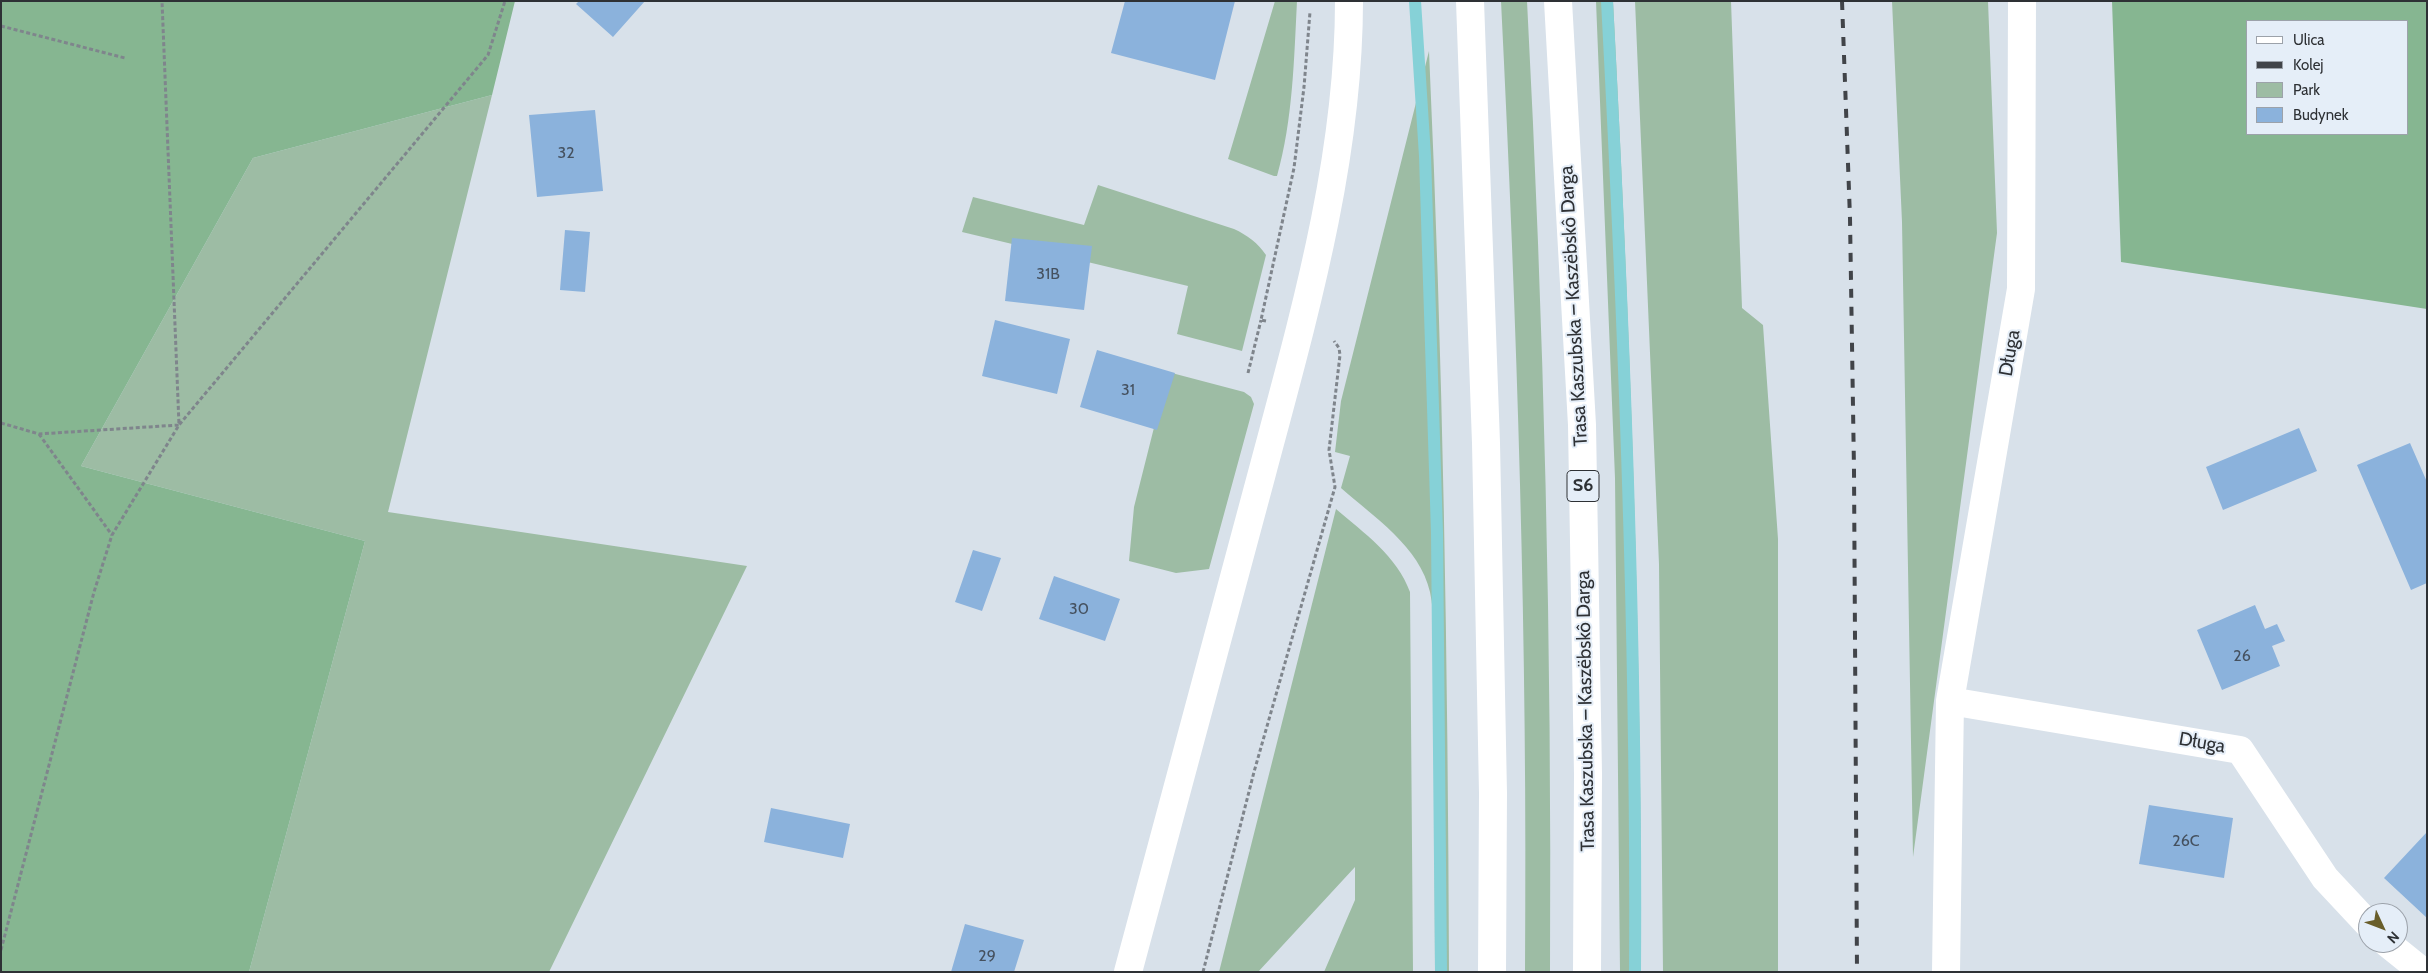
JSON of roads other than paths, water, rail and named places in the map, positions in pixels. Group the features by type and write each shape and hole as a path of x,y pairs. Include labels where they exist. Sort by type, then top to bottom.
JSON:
{"main road":[{"path":"1128,972 1297,339 1324,226 1343,106 1349,1"},
{"path":"1470,1 1486,453 1493,793 1492,972"},
{"name":"Trasa Kaszubska – Kaszëbskô Darga","path":"1558,1 1582,425 1588,774 1587,972"},
{"name":"Długa","path":"1946,972 1950,701 2021,289 2022,1"},
{"name":"Długa","path":"1950,701 2240,750 2325,878 2358,913"},
{"path":"2399,953 2423,972"}],"waterway":[{"path":"1415,1 1425,156 1437,533 1441,972"},
{"path":"1607,1 1624,365 1632,608 1635,972"}],"railway":[{"path":"1842,1 1850,218 1854,470 1857,972"}]}
